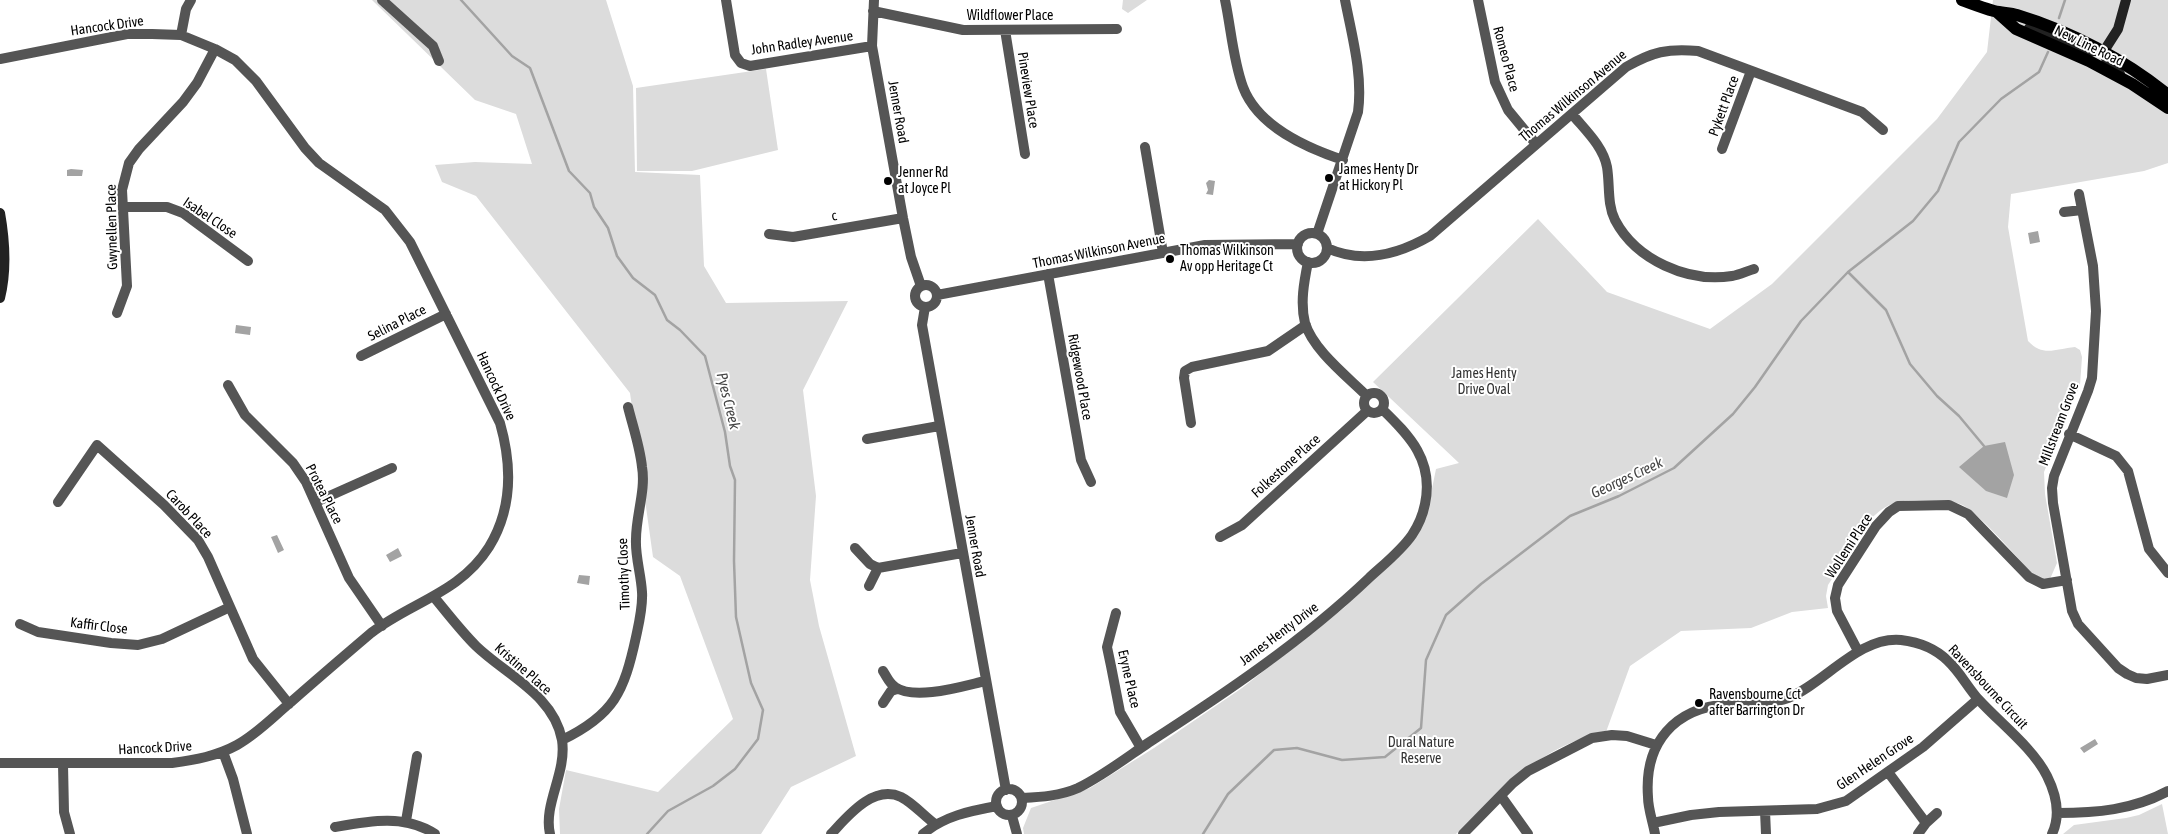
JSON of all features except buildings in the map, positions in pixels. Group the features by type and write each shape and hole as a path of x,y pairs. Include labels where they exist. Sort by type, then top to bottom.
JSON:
{"main road":[{"name":"New Line Road","path":"1962,0 1996,12 2016,14 2104,51 2168,95"},
{"path":"2126,0 2118,29 2104,51 2107,62 2132,84"},
{"name":"New Line Road","path":"1996,12 2016,29 2070,52 2132,84 2168,108"},
{"path":"2012,25 2018,24 2085,51 2104,51"},
{"path":"0,213 5,245 4,276 0,298"}],"street":[{"path":"181,35 186,10 191,0"},
{"path":"382,0 433,46 439,61"},
{"name":"John Radley Avenue","path":"726,0 736,55 741,63 750,66 872,46"},
{"name":"Jenner Road","path":"874,0 872,46 903,218 921,286"},
{"path":"1225,0 1238,70 1244,89 1253,104 1282,132 1298,143 1343,160"},
{"path":"1317,234 1343,160 1360,100 1356,60 1345,0"},
{"name":"Romeo Place","path":"1478,0 1496,82 1508,110 1536,144"},
{"name":"Wildflower Place","path":"873,11 963,30 1117,29"},
{"name":"Pineview Place","path":"1005,30 1025,154"},
{"name":"Hancock Drive","path":"0,59 127,34 181,35 215,49 235,60 256,81 319,164 385,210 410,242 500,423 506,444 509,487 505,508 489,547 473,567 456,582 434,597 382,626 250,737 223,752 198,760 172,764 0,763"},
{"name":"Gwynellen Place","path":"117,312 127,286 122,190 129,163 139,149 183,102 197,83 215,49"},
{"name":"Thomas Wilkinson Avenue","path":"1327,248 1358,256 1388,254 1409,248 1430,236 1626,67 1660,51 1676,49 1698,51 1862,112 1883,130"},
{"name":"Pykett Place","path":"1722,149 1751,71"},
{"path":"1572,114 1603,154 1607,168 1610,205 1614,219 1635,246 1675,271 1706,276 1732,276 1754,269"},
{"path":"1145,147 1163,253"},
{"name":"Millstream Grove","path":"2079,194 2093,266 2096,311 2094,348 2088,391 2069,434 2054,476 2052,488 2072,611 2078,624 2118,668 2136,678 2147,679 2168,676"},
{"name":"Isabel Close","path":"124,207 167,207 184,213 248,261"},
{"path":"2064,212 2082,210"},
{"name":"c","path":"769,234 793,237 903,218"},
{"path":"1317,234 1325,239 1327,248 1321,260 1308,262 1298,253 1298,244 1303,236 1317,234"},
{"name":"Thomas Wilkinson Avenue","path":"937,295 1206,245 1298,244"},
{"path":"1308,262 1302,305 1306,325 1315,342 1330,360 1367,396"},
{"name":"Ridgewood Place","path":"1048,274 1081,460 1091,482"},
{"path":"921,286 931,286 937,295 935,302 925,307 919,304 915,298 916,291 921,286"},
{"name":"Jenner Road","path":"925,307 922,325 1006,790"},
{"name":"Selina Place","path":"361,356 446,314"},
{"path":"1191,423 1184,378 1186,371 1192,366 1268,352 1306,325"},
{"name":"Protea Place","path":"228,385 245,415 292,463 306,482 349,578 382,626"},
{"path":"1376,394 1381,396 1384,402 1382,408 1375,413 1367,411 1364,405 1367,396 1376,394"},
{"name":"Timothy Close","path":"562,740 582,730 602,715 615,701 630,664 640,619 642,594 636,540 643,468 628,407"},
{"name":"James Henty Drive","path":"1022,798 1042,797 1078,788 1141,748 1243,679 1310,628 1353,593 1411,535 1420,520 1425,503 1426,476 1417,448 1408,435 1382,408"},
{"name":"Folkestone Place","path":"1220,537 1242,525 1367,411"},
{"path":"867,439 939,426"},
{"path":"2069,434 2116,456 2128,471 2149,549 2168,573"},
{"name":"Carob Place","path":"58,502 97,445 164,505 198,540 208,557 253,659 289,704"},
{"path":"316,502 392,468"},
{"name":"Wollemi Place","path":"1858,651 1837,611 1835,598 1838,585 1876,526 1889,512 1898,506 1915,504 1949,505 1968,514 2029,577 2044,584 2067,580"},
{"path":"855,548 870,564 878,568 962,553"},
{"path":"869,586 878,568"},
{"name":"Kristine Place","path":"434,597 476,646 533,692 554,719 562,740 560,775 550,813 550,834"},
{"name":"Kaffir Close","path":"20,624 38,632 111,643 138,644 162,639 230,607"},
{"name":"Eryne Place","path":"1116,613 1107,647 1120,712 1141,748"},
{"name":"Ravensbourne Circuit","path":"1655,834 1648,798 1650,762 1656,745 1666,731 1688,713 1701,708 1728,704 1770,702 1788,698 1858,651 1884,641 1898,640 1914,642 1934,650 1948,661 1978,699 2040,763 2053,789 2057,813 2052,834"},
{"path":"884,671 889,681 897,688 931,693 986,681"},
{"path":"883,703 891,691 897,688"},
{"name":"Glen Helen Grove","path":"1653,823 1691,815 1817,810 1831,807 1846,801 1923,747 1978,699"},
{"path":"1463,834 1528,771 1592,738 1612,734 1656,745"},
{"path":"223,752 233,779 247,834"},
{"path":"406,821 417,756"},
{"path":"63,764 64,812 70,834"},
{"path":"1888,772 1926,823"},
{"path":"1006,790 1014,790 1022,798 1022,807 1012,816 1004,815 997,806 999,794 1006,790"},
{"path":"2057,813 2124,808 2151,800 2168,791"},
{"path":"830,834 862,804 874,796 901,797 934,824"},
{"path":"1501,796 1528,834"},
{"path":"923,834 934,824 964,812 997,806"},
{"path":"1765,811 1766,834"},
{"path":"1918,834 1937,813"},
{"path":"1012,816 1017,834"},
{"path":"336,827 368,821 406,821 435,834"}],"green space":[{"path":"372,0 606,0 633,86 635,172 700,175 704,266 726,303 848,301 803,390 816,496 810,580 819,626 856,756 791,787 761,834 560,834 559,809 566,770 658,792 733,719 680,576 653,557 630,393 476,196 442,182 435,165 475,162 532,164 516,114 475,100"},
{"path":"1123,0 1147,0 1128,13 1122,9"},
{"path":"1993,0 2168,0 2168,163 2144,171 2011,194 2008,227 2028,341 2039,349 2050,351 2075,347 2080,350 2082,357 2080,385 2044,472 2045,494 2057,563 2050,579 2041,579 2032,573 1976,515 1960,504 1935,500 1898,502 1887,506 1871,519 1828,585 1826,596 1828,608 1792,612 1751,628 1681,631 1630,666 1606,732 1583,738 1542,758 1506,786 1456,834 1024,834 1023,828 1031,808 1090,788 1154,748 1242,688 1345,607 1426,518 1436,469 1459,463 1373,382 1538,219 1607,292 1710,329 1772,284 1937,119 1987,52"},
{"path":"766,69 778,150 692,171 637,171 636,88"},
{"path":"2162,804 2168,834 2063,834 2074,825 2139,815"}],"shaded area":[{"path":"67,170 83,170 82,176 67,176"},
{"path":"1209,180 1215,181 1213,195 1206,194 1208,190 1206,183"},
{"path":"2038,231 2040,242 2030,244 2028,233"},
{"path":"236,325 251,327 250,335 235,333"},
{"path":"2005,442 2014,475 2007,498 1986,491 1959,467 1984,446"},
{"path":"277,535 284,550 278,553 271,537"},
{"path":"398,548 402,556 390,562 386,555"},
{"path":"579,575 590,576 589,585 577,583"},
{"path":"2095,739 2098,744 2084,753 2080,748"}],"waterway":[{"name":"Pyes Creek","path":"461,0 512,56 530,68 569,171 590,193 594,207 608,228 617,256 633,278 655,295 667,320 680,330 705,356 725,432 730,466 735,480 734,561 736,617 751,683 763,710 758,739 735,769 713,786 668,811 647,834"},
{"name":"Georges Creek","path":"2059,18 2065,0"},
{"name":"Georges Creek","path":"1203,834 1228,794 1274,750 1297,748 1342,760 1385,757 1421,728 1426,660 1446,615 1481,584 1570,516 1619,496 1674,468 1733,414 1755,387 1801,321 1848,272 1913,221 1938,191 1959,142 2001,99 2039,72 2048,52"},
{"path":"1848,272 1886,310 1910,364 1937,396 1959,416 1984,446"}],"place":[{"name":"James Henty Dr at Hickory Pl","path":"1329,178"},
{"name":"Jenner Rd at Joyce Pl","path":"888,181"},
{"name":"Thomas Wilkinson Av opp Heritage Ct","path":"1170,259"},
{"name":"Ravensbourne Cct after Barrington Dr","path":"1699,703"}],"park label":[{"name":"James Henty Drive Oval","path":"1484,382"},
{"name":"Dural Nature Reserve","path":"1421,752"}]}
